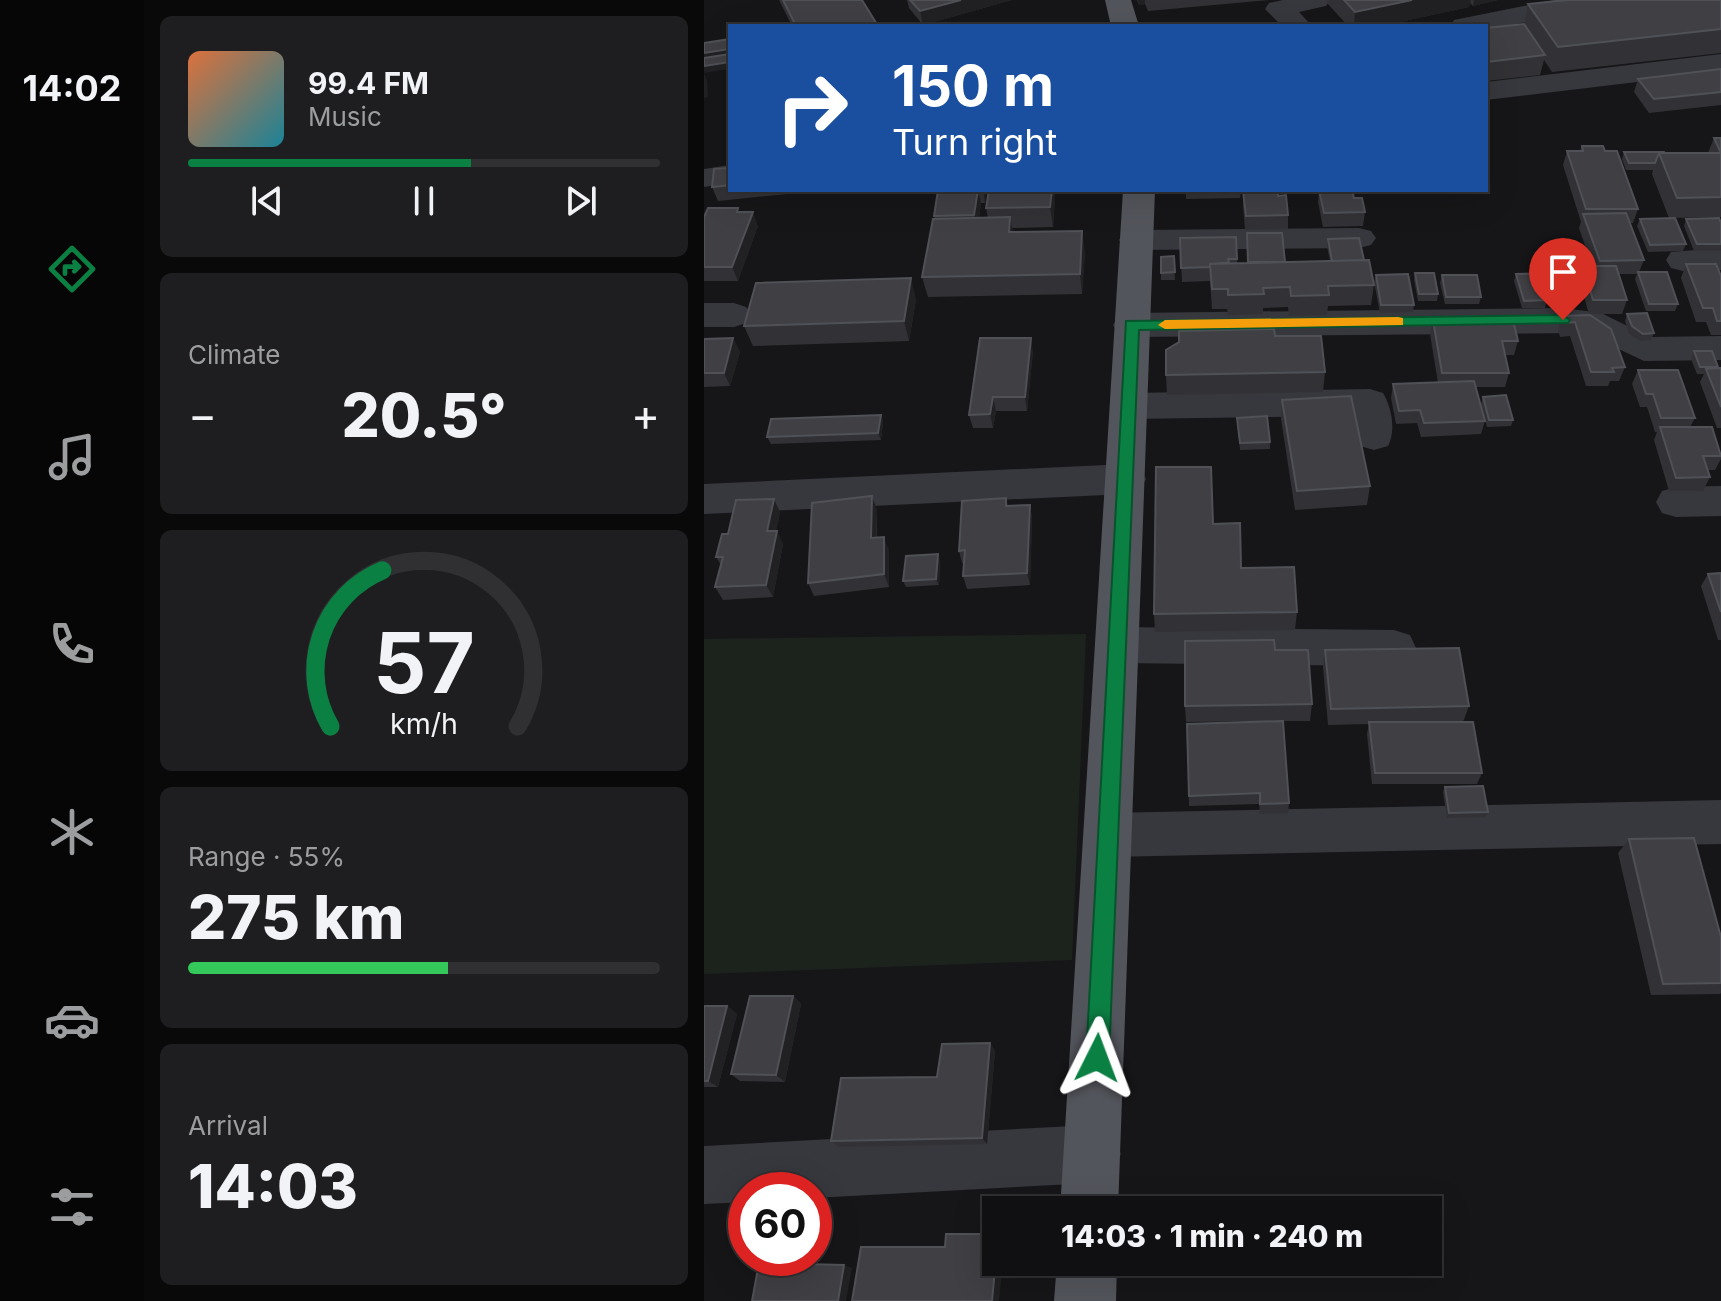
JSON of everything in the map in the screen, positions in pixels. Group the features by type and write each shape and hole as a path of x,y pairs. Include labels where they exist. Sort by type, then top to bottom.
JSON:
{"main road":[{"path":"1118,0 1124,24"},
{"path":"1090,1196 1139,192"},
{"path":"1085,1301 1086,1276"}],"street":[{"path":"1296,24 1279,9 1317,0"},
{"path":"1474,24 1595,0"},
{"path":"1488,91 1721,63"},
{"path":"704,178 728,174"},
{"path":"1136,240 1359,238"},
{"path":"1683,260 1721,259"},
{"path":"1131,325 1589,321 1644,349 1721,348"},
{"path":"1129,406 1370,402 1374,436"},
{"path":"704,499 1126,479"},
{"path":"1676,502 1721,501"},
{"path":"1118,645 1394,648"},
{"path":"1109,835 1721,822"},
{"path":"704,1175 1092,1154"}],"shaded area":[{"path":"1086,634 1072,960 704,974 704,639"}],"building":[{"path":"783,0 862,0 877,24 795,24"},
{"path":"910,0 961,0 920,11"},
{"path":"1344,0 1412,0 1355,12"},
{"path":"1567,0 1721,0 1721,29 1558,47 1528,4"},
{"path":"1524,24 1545,55 1488,62 1488,28"},
{"path":"728,39 728,49 704,53 704,43"},
{"path":"728,54 728,62 704,66 704,58"},
{"path":"1721,69 1721,92 1654,99 1638,79"},
{"path":"1714,138 1721,138 1721,153"},
{"path":"1582,146 1603,146 1605,151 1617,151 1638,209 1586,209 1567,151 1583,151"},
{"path":"1624,152 1665,153 1659,153 1655,163 1629,163"},
{"path":"1659,153 1721,153 1721,197 1677,198"},
{"path":"728,168 728,185 712,187 714,169"},
{"path":"938,192 978,192 974,215 934,216"},
{"path":"989,192 1052,192 1050,207 986,208"},
{"path":"1243,192 1278,192 1278,196 1286,195 1288,215 1246,216"},
{"path":"1319,192 1352,192 1354,198 1362,198 1365,212 1324,213"},
{"path":"708,208 738,208 737,212 753,212 732,267 704,267 704,217"},
{"path":"1626,213 1644,260 1600,261 1583,214"},
{"path":"1010,217 1009,232 1082,231 1080,274 922,277 933,219"},
{"path":"1675,218 1686,244 1650,245 1640,219"},
{"path":"1719,218 1721,244 1697,244 1686,219"},
{"path":"1247,233 1282,233 1285,262 1248,262"},
{"path":"1236,237 1237,259 1228,259 1229,263 1210,264 1210,267 1181,268 1180,238"},
{"path":"1359,238 1364,260 1332,261 1328,239"},
{"path":"1174,256 1175,272 1161,273 1161,257"},
{"path":"1369,260 1374,285 1328,286 1329,295 1291,296 1290,287 1263,288 1264,294 1228,295 1228,289 1212,289 1210,264"},
{"path":"1686,264 1716,264 1721,276 1721,321 1717,321 1713,308 1703,308"},
{"path":"1583,266 1616,266 1627,300 1593,300"},
{"path":"1638,272 1667,272 1678,304 1649,304"},
{"path":"1415,273 1434,273 1438,294 1419,294"},
{"path":"1546,273 1552,290 1544,290 1547,300 1524,301 1516,274"},
{"path":"1408,274 1414,305 1381,305 1376,275"},
{"path":"1442,275 1477,275 1481,297 1446,297"},
{"path":"911,278 904,321 744,326 756,283"},
{"path":"1647,313 1654,333 1643,334 1632,326 1627,314"},
{"path":"1590,315 1611,329 1625,367 1612,368 1614,372 1591,372 1575,322 1565,323 1562,316"},
{"path":"1433,320 1513,320 1518,341 1502,341 1509,373 1442,373"},
{"path":"1274,329 1275,336 1321,336 1325,372 1166,375 1166,350 1179,342 1179,331"},
{"path":"733,338 724,373 704,373 704,339"},
{"path":"980,338 1031,338 1025,397 993,397 990,414 969,415"},
{"path":"1694,351 1712,351 1718,367 1700,367"},
{"path":"1721,368 1721,407 1706,369"},
{"path":"1638,370 1678,370 1695,418 1661,418 1653,394 1646,394"},
{"path":"1474,381 1485,421 1424,423 1420,410 1399,411 1393,384"},
{"path":"1506,395 1513,420 1489,420 1483,397"},
{"path":"1351,396 1370,486 1297,491 1282,400"},
{"path":"881,415 878,433 767,437 771,419"},
{"path":"1267,416 1270,442 1240,443 1237,418"},
{"path":"1660,427 1712,427 1721,456 1703,456 1710,477 1676,478"},
{"path":"1156,467 1211,467 1213,524 1240,523 1241,568 1294,567 1297,612 1154,614"},
{"path":"872,496 871,538 884,537 884,574 808,583 812,503"},
{"path":"1006,498 1006,506 1030,505 1027,573 963,576 965,550 959,551 962,501"},
{"path":"774,499 767,531 777,531 766,585 715,587 723,557 716,557 722,534 728,534 736,500"},
{"path":"938,554 936,579 903,581 906,556"},
{"path":"1721,573 1721,612 1708,574"},
{"path":"1274,640 1275,650 1308,650 1312,704 1185,706 1185,641"},
{"path":"1459,648 1469,706 1331,709 1325,650"},
{"path":"1283,721 1289,803 1260,804 1260,793 1189,796 1187,724"},
{"path":"1369,722 1473,722 1482,773 1375,773"},
{"path":"1483,786 1488,812 1449,813 1445,787"},
{"path":"1694,838 1721,937 1721,983 1663,984 1629,839"},
{"path":"750,996 793,996 776,1075 731,1074"},
{"path":"704,1006 727,1006 708,1081 704,1081"},
{"path":"990,1043 982,1138 831,1141 841,1078 937,1077 942,1044"},
{"path":"946,1234 982,1234 982,1276 994,1276 992,1301 852,1301 861,1247 945,1247"},
{"path":"832,1265 844,1265 838,1301 752,1301 757,1276 832,1276"}],"slow traffic":[{"path":"1165,325 1398,322"}],"route":[{"path":"1097,1058 1131,325 1563,320"}]}
